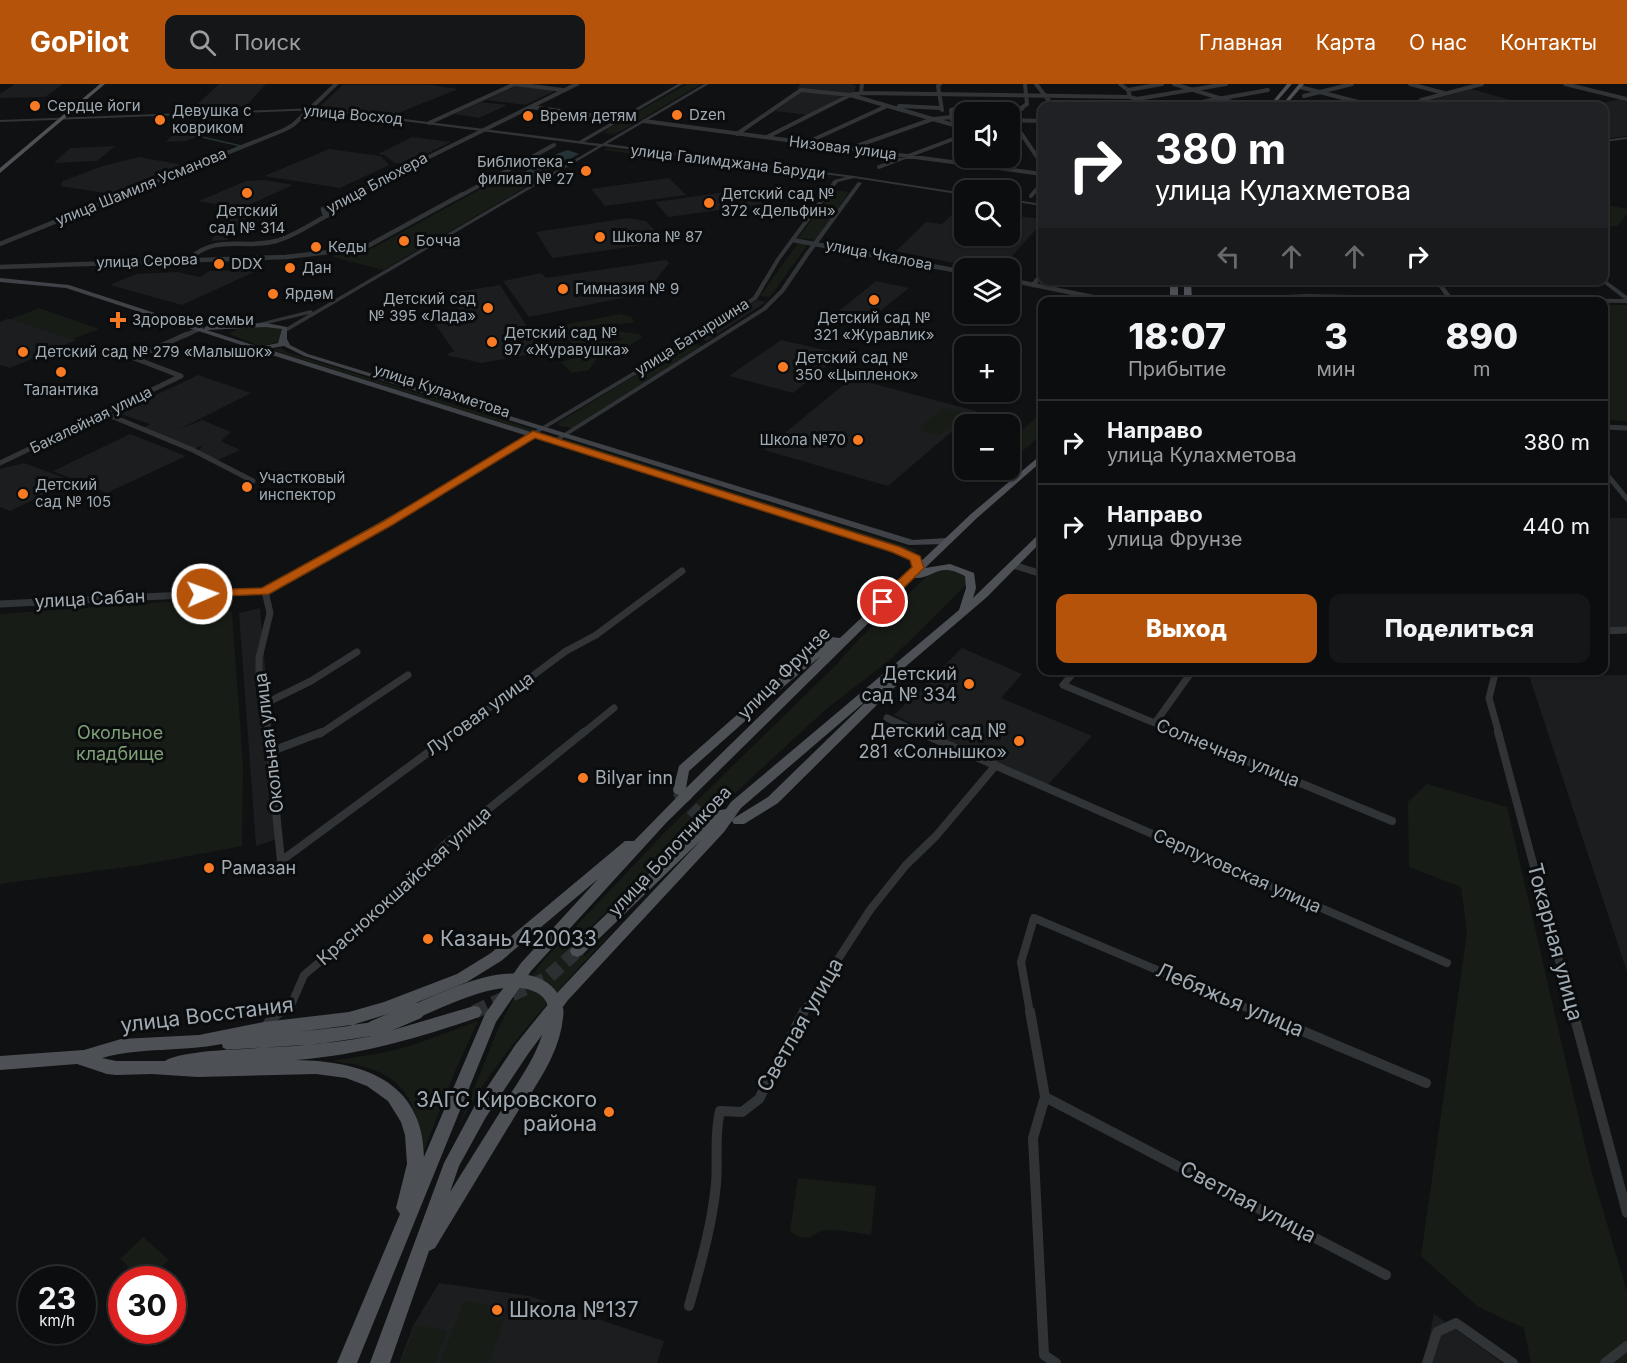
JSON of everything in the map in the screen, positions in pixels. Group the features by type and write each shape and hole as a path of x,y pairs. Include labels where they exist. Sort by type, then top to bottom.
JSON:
{"main road":[{"path":"0,171 98,84"},
{"path":"0,166 103,84"},
{"path":"1274,102 1290,84"},
{"path":"1286,102 1301,85"},
{"name":"улица Кулахметова","path":"0,282 68,286 903,552 915,558 918,568"},
{"path":"201,328 274,325 282,326 286,330 284,339 276,347 259,348"},
{"path":"226,337 227,332 250,326"},
{"name":"улица Кулахметова","path":"284,339 287,346 306,355 912,543 947,541"},
{"name":"улица Фрунзе","path":"661,820 918,568 1038,461"},
{"name":"улица Болотникова","path":"416,1263 452,1163 480,1112 522,1049 563,996 719,829 736,805 936,636 1038,540"},
{"path":"907,581 927,569 940,566 962,569 970,575 971,588 964,610"},
{"path":"679,790 683,769 802,664 874,610"},
{"path":"739,821 772,800 873,704 936,636"},
{"path":"577,951 708,825 736,805"},
{"path":"347,1363 490,1019 526,967 661,820"},
{"name":"улица Восстания","path":"0,1063 71,1059 90,1056 121,1046 199,1042 264,1029 349,1019 387,1008 462,978 496,957 661,820"},
{"path":"199,1042 219,1043 318,1037 374,1029 500,981 525,980 542,987 552,996 555,1013 554,1031 546,1052 416,1263 380,1363"},
{"path":"155,1067 201,1058 335,1049 380,1041 474,1012"},
{"name":"улица Восстания","path":"71,1059 93,1060 112,1068 155,1067"},
{"path":"155,1067 197,1070 293,1067 344,1069 371,1078 391,1092 405,1109 413,1133 415,1162 397,1242"}],"street":[{"name":"улица Шамиля Усманова","path":"0,244 284,130 293,125 336,84"},
{"path":"429,123 515,84 564,90"},
{"name":"улица Блюхера","path":"188,260 198,249 211,244 275,241 330,214 324,213 323,209 577,84"},
{"path":"861,93 862,84"},
{"path":"940,84 938,86 943,117"},
{"path":"954,121 951,110 956,108 1022,109 1027,104 1025,84"},
{"path":"1036,84 1049,102"},
{"path":"1120,84 1128,90 1130,97"},
{"path":"1128,90 1162,84"},
{"path":"1174,84 1232,102"},
{"path":"766,138 850,95 861,93 1130,97 1137,99 1226,84"},
{"path":"1304,96 1352,84"},
{"path":"1410,84 1446,93"},
{"path":"1419,102 1482,84"},
{"path":"1565,84 1627,99"},
{"path":"576,147 576,144 681,85"},
{"path":"286,330 644,122 703,85"},
{"path":"1301,85 1358,102"},
{"path":"737,134 801,90 850,95 954,125"},
{"path":"1199,102 1268,90"},
{"path":"807,143 885,106 941,108"},
{"path":"530,107 619,119"},
{"name":"улица Восход","path":"0,121 310,109 603,145"},
{"path":"850,149 933,119 952,117"},
{"path":"1020,119 1038,121"},
{"name":"Низовая улица","path":"644,122 954,162"},
{"path":"607,126 603,132 606,135 632,129"},
{"path":"1020,131 1038,158"},
{"name":"улица Восход","path":"526,135 576,147 596,149"},
{"path":"1608,140 1627,138"},
{"path":"879,167 954,139"},
{"name":"улица Серова","path":"0,267 286,257 369,246 554,145"},
{"name":"улица Галимджана Баруди","path":"603,145 858,180"},
{"name":"улица Галимджана Баруди","path":"596,149 839,180 858,180"},
{"name":"Низовая улица","path":"999,168 1038,173"},
{"path":"839,180 858,180 954,193"},
{"name":"улица Батыршина","path":"533,434 546,429 755,298 793,240 833,189 831,187 839,180"},
{"name":"улица Батыршина","path":"555,441 764,309 782,291 858,180"},
{"path":"1031,196 1038,188"},
{"path":"1020,201 1038,204"},
{"name":"улица Чкалова","path":"793,240 954,270"},
{"path":"1033,285 1038,279"},
{"path":"1020,282 1092,297"},
{"path":"1608,284 1627,300"},
{"path":"1608,300 1627,300"},
{"path":"250,326 322,308"},
{"name":"Бакалейная улица","path":"0,463 181,376 134,358 201,328"},
{"path":"104,413 193,450 254,481"},
{"path":"1608,427 1627,428"},
{"name":"улица Сабан","path":"0,604 265,591 388,523 533,434"},
{"path":"1608,476 1627,499"},
{"path":"1013,565 1038,573"},
{"name":"Луговая улица","path":"281,861 558,657 596,635 681,571"},
{"name":"Окольная улица","path":"265,591 270,613 259,658 259,681 272,751 281,861"},
{"path":"1608,631 1627,630"},
{"path":"264,704 312,681 357,652"},
{"path":"272,751 316,736 408,675"},
{"name":"Солнечная улица","path":"1072,675 1063,685 1392,821"},
{"path":"1155,723 1189,675"},
{"name":"Токарная улица","path":"1495,675 1489,698 1627,1213"},
{"name":"Краснококшайская улица","path":"264,1029 271,1019 292,1003 304,975 402,893 444,846 614,708"},
{"name":"Серпуховская улица","path":"887,718 1447,963"},
{"name":"Светлая улица","path":"689,1306 699,1271 716,1184 716,1125 720,1111 742,1112 759,1099 803,1012 870,910 906,865 936,836 996,765"},
{"name":"Лебяжья улица","path":"1045,1097 1021,962 1034,918 1426,1083"},
{"path":"1045,1097 1033,1138 1035,1190 1044,1355 1056,1363"},
{"name":"Светлая улица","path":"1045,1097 1386,1275"},
{"path":"1428,1363 1436,1332 1441,1326 1456,1323 1513,1363"},
{"path":"1605,1363 1627,1346"}],"shaded area":[{"path":"15,84 63,84 45,97 0,98 0,94"},
{"path":"219,84 266,84 246,106 237,106 232,110 189,112"},
{"path":"800,84 852,84 856,86 854,94 797,89"},
{"path":"343,85 431,85 458,89 391,116 318,108"},
{"path":"519,85 557,90 525,105 486,100"},
{"path":"1471,89 1517,102 1439,102 1431,100"},
{"path":"803,91 844,95 808,115 775,111"},
{"path":"1620,99 1627,101 1627,136 1608,138 1607,102"},
{"path":"481,102 507,105 479,118 454,114"},
{"path":"226,122 223,127 186,141 166,142 182,124"},
{"path":"412,137 451,142 405,164 395,163 384,155 378,154"},
{"path":"115,146 97,161 54,163 70,148"},
{"path":"329,149 381,156 389,165 340,188 264,176"},
{"path":"568,150 579,154 540,176 527,178 521,174 559,153"},
{"path":"139,157 184,165 112,194 60,186 63,181 103,166"},
{"path":"669,178 686,195 605,206 591,189"},
{"name":"Детский сад № 314","path":"265,180 293,185 240,209 199,201 246,181"},
{"name":"Детский сад № 372 «Дельфин»","path":"747,189 763,204 668,217 655,202"},
{"path":"954,213 954,246 1020,246 1020,216 1038,218 1038,227 1010,258 954,258 954,263 896,251 926,222 942,224"},
{"path":"237,216 251,218 239,225 227,240 211,241 222,223"},
{"name":"Школа № 87","path":"628,218 646,221 665,242 552,258 536,232"},
{"name":"Гимназия № 9","path":"666,260 669,263 646,293 529,317 503,281 541,273 546,278"},
{"path":"252,270 254,272 182,305 110,285 136,274 177,272 200,277 209,271"},
{"name":"Детский сад № 321 «Журавлик»","path":"876,281 909,288 873,317 839,311"},
{"path":"500,285 544,352 481,363 446,355 454,351 435,324 451,320 449,314 462,306 456,292"},
{"path":"757,300 766,302 707,341 697,338"},
{"name":"Детский сад № 279 «Малышок»","path":"7,319 76,340 10,368 0,365 0,322"},
{"name":"Детский сад № 350 «Цыпленок»","path":"781,340 842,354 793,393 729,376"},
{"path":"198,375 251,393 178,430 202,420 231,432 221,441 240,450 218,460 198,451 203,445 189,451 139,430 150,424 118,413"},
{"name":"Школа №70","path":"852,378 976,411 972,414 954,414 954,430 888,486 764,450"},
{"path":"130,434 186,456 107,493 53,471"},
{"name":"Детский сад № 105","path":"24,463 72,481 10,511 0,507 0,469"},
{"path":"1608,518 1627,518 1627,628 1608,629"},
{"path":"260,608 280,838 256,846 239,613"},
{"path":"962,648 1022,674 1001,698 1092,736 1047,786 894,715"},
{"path":"1627,675 1627,972 1529,676"},
{"name":"Школа №137","path":"439,1283 529,1296 664,1341 657,1363 399,1363 414,1324"},
{"path":"1434,1314 1503,1363 1424,1363"}],"green space":[{"path":"687,84 701,84 625,129 614,134 604,133 609,128"},
{"path":"608,148 833,177 835,178 604,150"},
{"path":"508,174 538,180 383,270 333,257 336,253 364,252 373,248"},
{"path":"834,190 849,192 817,240 798,238"},
{"path":"1608,205 1627,209 1627,214 1618,226 1608,227"},
{"path":"798,243 808,244 770,297 760,296"},
{"path":"1608,305 1627,305 1627,421 1608,420"},
{"path":"39,308 99,329 73,339 11,319"},
{"path":"620,314 632,317 634,322 590,327 596,341 611,342 624,339 607,335 605,329 612,328 615,331 639,334 642,337 632,344 599,356 589,370 572,373 561,362 578,357 579,352 559,326"},
{"path":"279,327 283,330 278,342 260,346 229,334 237,329"},
{"path":"689,342 702,346 572,428 559,426 558,423"},
{"path":"280,348 289,353 535,430 532,432 273,350"},
{"path":"943,408 964,414 954,414 954,424 940,435 921,431 920,427"},
{"path":"1038,416 1038,438 1020,453 1020,432"},
{"path":"565,439 918,550 916,552 563,441"},
{"path":"935,569 958,570 967,578 967,584 891,659 825,710 571,945 585,956 614,929 550,1000 511,1048 474,1099 458,1127 499,1027 513,1000 543,961 666,831 837,664 858,640"},
{"name":"Окольное кладбище","path":"180,601 232,612 243,765 242,846 141,865 0,884 0,614"},
{"path":"1427,784 1507,807 1590,1166 1627,1292 1627,1363 1531,1363 1524,1328 1478,1307 1421,1256 1467,933 1461,887 1409,867 1408,802"},
{"path":"478,1021 456,1069 423,1153 415,1112 399,1085 372,1069 331,1061 382,1053 416,1044"},
{"path":"798,1178 876,1186 871,1235 828,1230 802,1238 790,1231"},
{"path":"143,1237 169,1260 162,1266 128,1266 120,1259"},
{"path":"464,1301 508,1309 489,1363 440,1363"},
{"path":"416,1325 447,1331 435,1363 401,1363"}],"waterway":[{"path":"202,137 241,146"}],"tunnel":[{"path":"679,791 687,803 702,816 723,822"},
{"path":"474,1012 546,979 577,951"}],"place":[{"name":"Сердце йоги","path":"35,106"},
{"name":"Dzen","path":"677,115"},
{"name":"Время детям","path":"528,116"},
{"name":"Девушка с ковриком","path":"160,120"},
{"name":"Библиотека - филиал № 27","path":"586,171"},
{"name":"Детский сад № 314","path":"247,193"},
{"name":"Детский сад № 372 «Дельфин»","path":"709,203"},
{"name":"Школа № 87","path":"600,237"},
{"name":"Бочча","path":"404,241"},
{"name":"Кеды","path":"316,247"},
{"name":"DDX","path":"219,264"},
{"name":"Дан","path":"290,268"},
{"name":"Гимназия № 9","path":"563,289"},
{"name":"Ярдәм","path":"273,294"},
{"name":"Детский сад № 321 «Журавлик»","path":"874,300"},
{"name":"Детский сад № 395 «Лада»","path":"488,308"},
{"name":"Здоровье семьи","path":"118,320"},
{"name":"Детский сад № 97 «Журавушка»","path":"492,342"},
{"name":"Детский сад № 279 «Малышок»","path":"23,352"},
{"name":"Детский сад № 350 «Цыпленок»","path":"783,367"},
{"name":"Талантика","path":"61,372"},
{"name":"Школа №70","path":"858,440"},
{"name":"Участковый инспектор","path":"247,487"},
{"name":"Детский сад № 105","path":"23,494"},
{"name":"Детский сад № 334","path":"969,684"},
{"name":"Детский сад № 281 «Солнышко»","path":"1019,741"},
{"name":"Bilyar inn","path":"583,778"},
{"name":"Рамазан","path":"209,868"},
{"name":"Казань 420033","path":"428,939"},
{"name":"ЗАГС Кировского района","path":"609,1112"},
{"name":"Школа №137","path":"497,1310"}],"route":[{"path":"202,594 265,591 388,523 533,434 903,552 915,558 918,568 883,602"}]}
